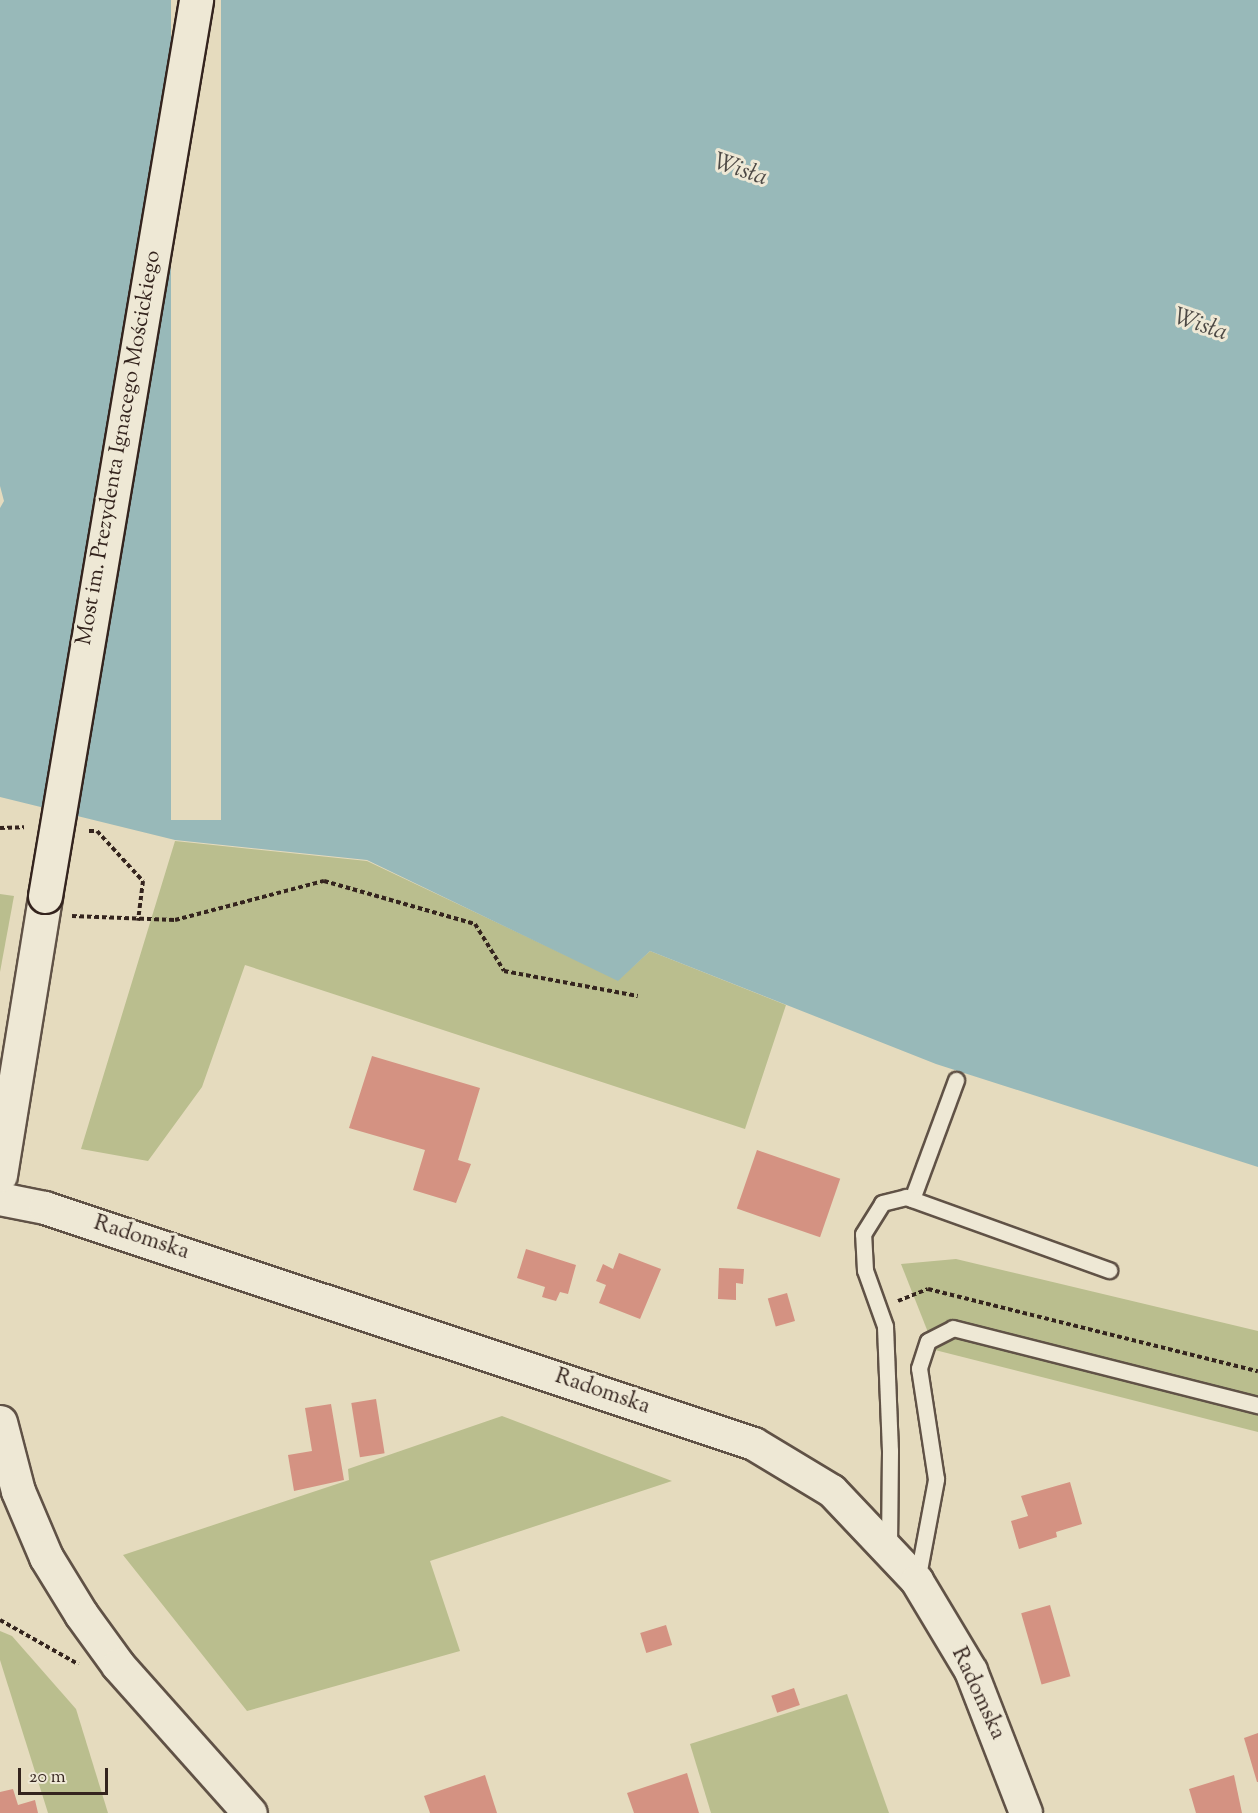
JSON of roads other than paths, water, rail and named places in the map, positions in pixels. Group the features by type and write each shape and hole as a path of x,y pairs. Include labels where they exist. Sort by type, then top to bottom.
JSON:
{"main road":[{"name":"Most im. Prezydenta Ignacego Mościckiego","path":"0,1175 54,905 196,0"},
{"path":"0,1422 18,1491 42,1548 81,1614 118,1665 250,1813"}],"street":[{"name":"Radomska","path":"0,1198 45,1208 754,1444 832,1491 889,1548 917,1581 972,1671 1026,1813"}],"lane":[{"path":"912,1199 956,1080"},
{"path":"889,1548 890,1451 885,1326 865,1269 863,1234 882,1203 906,1197 1109,1270"},
{"path":"917,1581 936,1479 919,1368 928,1341 953,1328 1258,1405"}],"water":[{"name":"Wisła","path":"0,0 1258,0 1258,1167 936,1064 650,951 618,981 367,860 175,840 0,797 0,508 4,501 0,486"}]}
